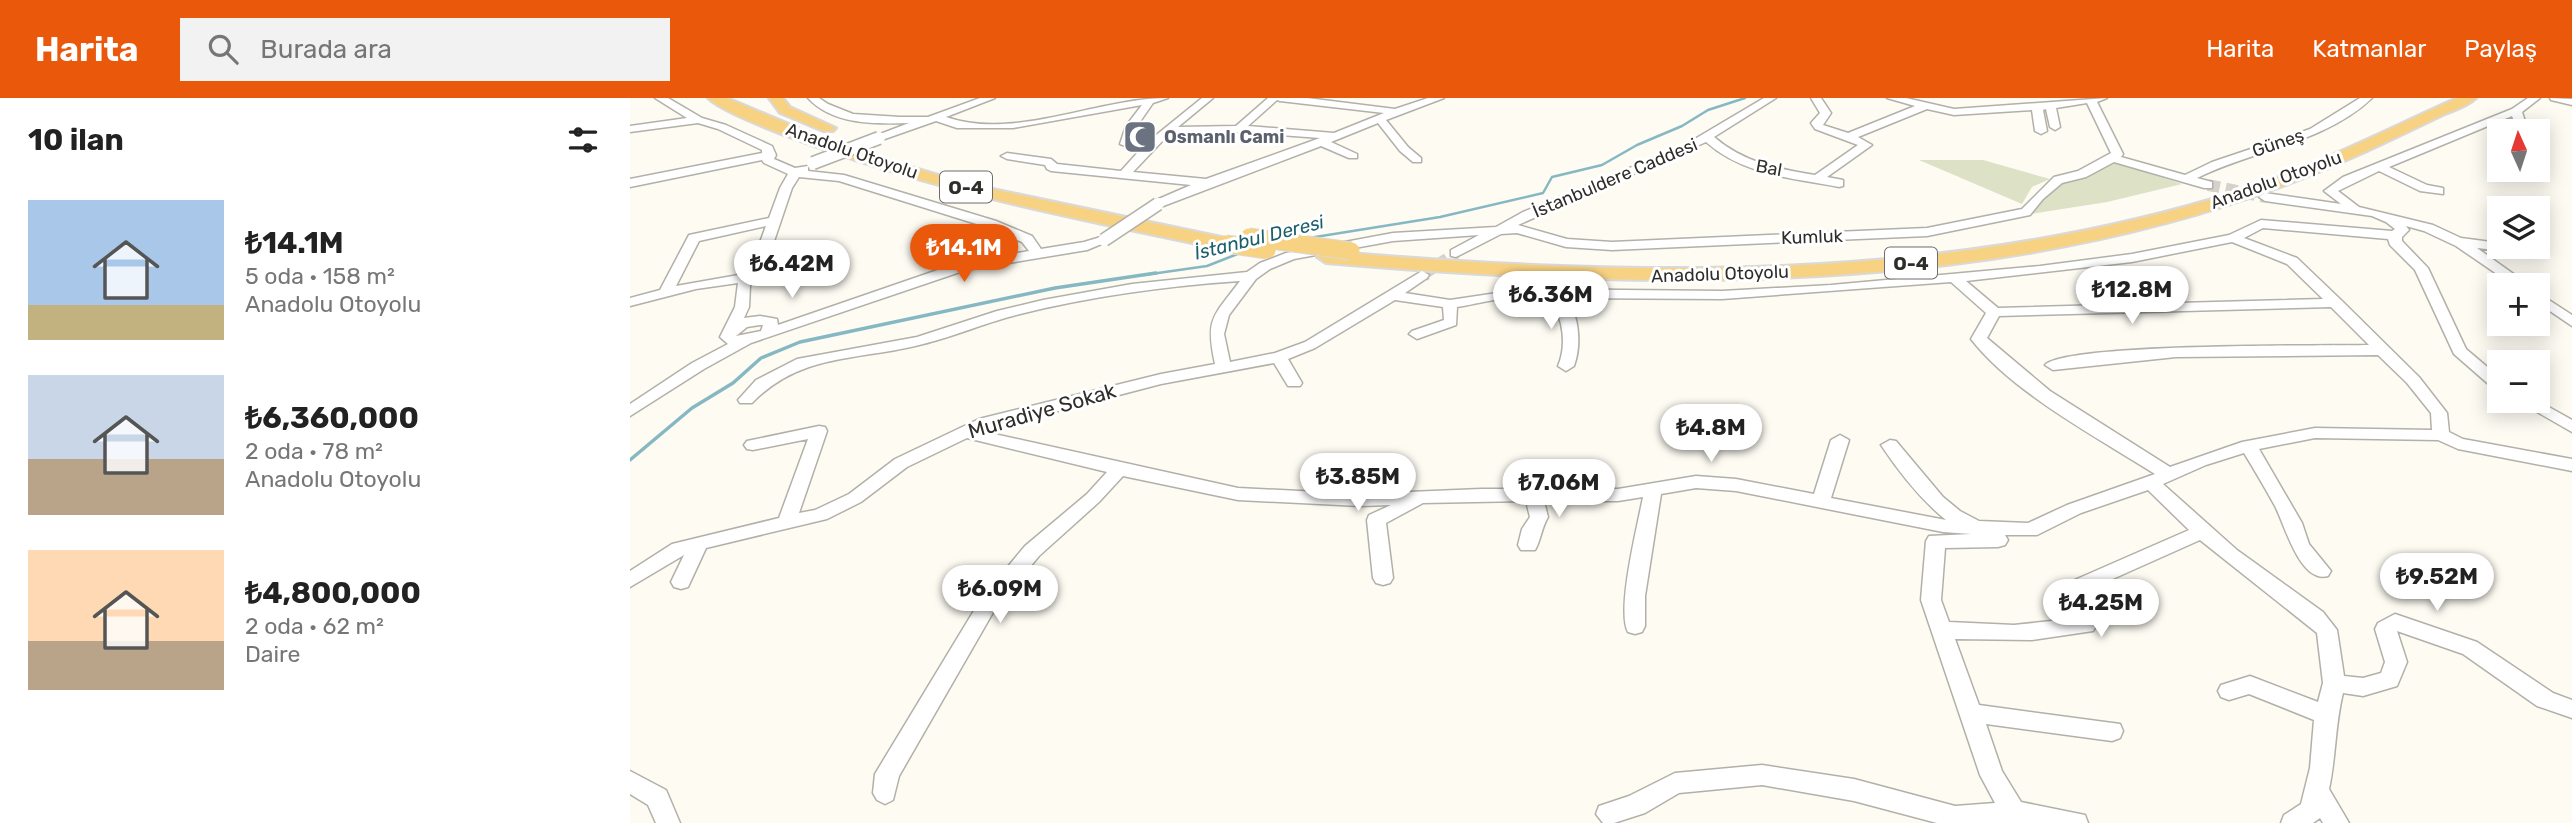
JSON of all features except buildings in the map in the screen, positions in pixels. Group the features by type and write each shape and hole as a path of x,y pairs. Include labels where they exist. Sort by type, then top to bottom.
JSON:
{"highway":[{"path":"695,98 773,125"},
{"name":"Anadolu Otoyolu","path":"715,98 773,125 897,168 979,191 1106,221 1226,244 1446,269 1673,277 1941,260 2096,234 2237,197 2325,163 2469,98"},
{"name":"Anadolu Otoyolu","path":"740,98 799,123 910,162 1062,201 1249,237 1351,251 1454,260 1672,267 1858,258 1985,243 2130,215 2218,192 2295,163 2442,98"},
{"path":"776,98 785,110 910,162"}],"street":[{"path":"660,98 698,120 722,127 768,148 768,161 795,173 840,178 991,224 1027,239 1036,252"},
{"path":"813,98 838,111 863,119 886,122 933,119 947,124 986,128 1163,98"},
{"path":"729,334 742,307 746,278 762,256 783,195 795,173 813,163 933,119 973,101 990,98"},
{"path":"1092,98 1105,107"},
{"path":"1125,174 1146,149 1208,98"},
{"path":"1239,130 1274,98"},
{"path":"1280,98 1394,111 1439,98"},
{"path":"698,366 729,334 749,321 767,324 818,314 963,266 1036,252 1080,247 1104,240 1158,204 1206,183 1336,136 1394,111 1414,98"},
{"name":"İstanbuldere Caddesi","path":"1456,253 1493,232 1707,137 1771,98"},
{"path":"1816,98 1826,113 1816,123 1866,145 1818,178"},
{"path":"1892,98 1954,112 2050,106 2094,99 2117,154 2113,158 2208,185"},
{"path":"2017,98 2035,107 2041,131"},
{"name":"Güneş","path":"2185,178 2216,164 2314,131 2367,98"},
{"path":"2359,210 2330,191 2335,186 2379,167 2516,111 2535,98"},
{"path":"1146,149 1126,144 1125,140 1128,130 1150,100"},
{"path":"1848,137 1926,106"},
{"path":"2050,106 2055,127"},
{"path":"2516,111 2519,119"},
{"path":"1379,118 1404,149 1417,160"},
{"path":"630,129 698,120"},
{"path":"1166,131 1239,130 1336,136"},
{"name":"Bal","path":"1707,137 1730,157 1754,167 1839,183"},
{"path":"1321,142 1353,156"},
{"path":"630,183 770,155"},
{"path":"1007,156 1051,162 1051,167 1206,183"},
{"name":"Kumluk","path":"1251,276 1265,266 1291,256 1364,241 1435,232 1518,229 1566,243 1612,246 1927,232 2026,212 2039,196 2058,180 2082,174 2113,158"},
{"path":"2379,167 2424,188 2439,191"},
{"path":"630,197 657,182 657,178"},
{"path":"2265,197 2359,210 2426,225 2460,242 2505,273"},
{"path":"1393,295 1450,304 1514,294 1722,295 1831,289 2133,258 2233,237 2261,224 2395,235 2403,230 2391,219"},
{"path":"665,293 694,238 776,220"},
{"path":"2395,235 2395,242 2421,268 2459,351 2487,375"},
{"path":"2233,237 2292,261 2384,351 2439,413 2441,435"},
{"path":"2460,242 2487,245"},
{"name":"Muradiye Sokak","path":"630,580 679,549 820,515 855,498 901,463 962,432 991,422 1161,379 1279,357 1310,345 1422,275"},
{"path":"1223,367 1216,334 1219,322 1234,296 1251,276"},
{"path":"746,400 754,390 796,366 832,356 919,341 1017,310 1175,282 1251,276"},
{"path":"1953,277 1994,312 2336,303"},
{"path":"630,302 695,285 746,278"},
{"path":"1546,293 1562,304 1569,326 1572,353 1566,366"},
{"path":"1418,334 1451,322 1450,304"},
{"path":"2550,306 2572,322"},
{"path":"742,307 767,324"},
{"path":"1994,312 1979,339 1995,356 2160,478 2202,532 2327,629 2334,683 2326,715 2322,768 2312,810 2293,823"},
{"path":"630,411 698,366 747,340 767,324"},
{"path":"729,334 734,341 747,340"},
{"path":"2053,365 2148,352 2384,351"},
{"path":"1279,357 1294,383"},
{"path":"630,390 649,398"},
{"path":"988,404 991,422"},
{"path":"2547,413 2572,427"},
{"path":"753,445 819,431 788,521"},
{"path":"962,432 1238,494 1360,499 1618,495 1696,482 1735,485 1943,526 2030,530"},
{"path":"2014,812 1992,775 1943,629 1930,600 1936,541 2017,538 2074,509 2200,461 2248,446 2315,433 2441,435 2458,444 2572,465"},
{"path":"1821,501 1840,440"},
{"path":"1891,445 1899,460 1952,515 1982,529"},
{"path":"2248,446 2282,501 2300,546 2321,571"},
{"path":"885,793 887,774 988,604 1032,551 1093,498 1119,469"},
{"path":"1635,625 1635,596 1653,489"},
{"path":"1528,545 1531,529 1539,517 1534,496"},
{"path":"1383,578 1376,520 1423,497"},
{"path":"1943,629 2022,634 2086,625 2091,619 2077,587 2202,532"},
{"path":"681,582 699,543"},
{"path":"2334,683 2362,687 2389,680 2396,662 2385,629 2395,622 2470,648 2545,700 2572,709"},
{"path":"2229,691 2250,685 2326,715"},
{"path":"1970,713 2112,731"},
{"path":"1608,814 1636,805 1675,783 1762,775 1854,790 1955,817 2014,812 2076,823"},
{"path":"630,781 657,797 668,823"},
{"path":"2316,790 2337,823"}],"green space":[{"path":"1919,160 1983,160 2050,179 2032,187 2022,204"},
{"path":"2111,161 2182,184 2107,202 2031,214 2047,194 2065,180"}],"waterway":[{"name":"İstanbul Deresi","path":"1309,238 1440,217 1543,193 1552,177 1602,165 1637,145 1682,126 1708,110 1745,98"},
{"name":"İstanbul Deresi","path":"1144,275 1207,266 1240,253"},
{"name":"İstanbul Deresi","path":"630,460 692,408 733,383 761,358 800,342 1055,288 1156,273"}],"tunnel":[{"path":"2208,185 2265,197"},
{"path":"1424,273 1422,275 1456,253"}],"place":[{"name":"Osmanlı Cami","path":"1140,137"}]}
